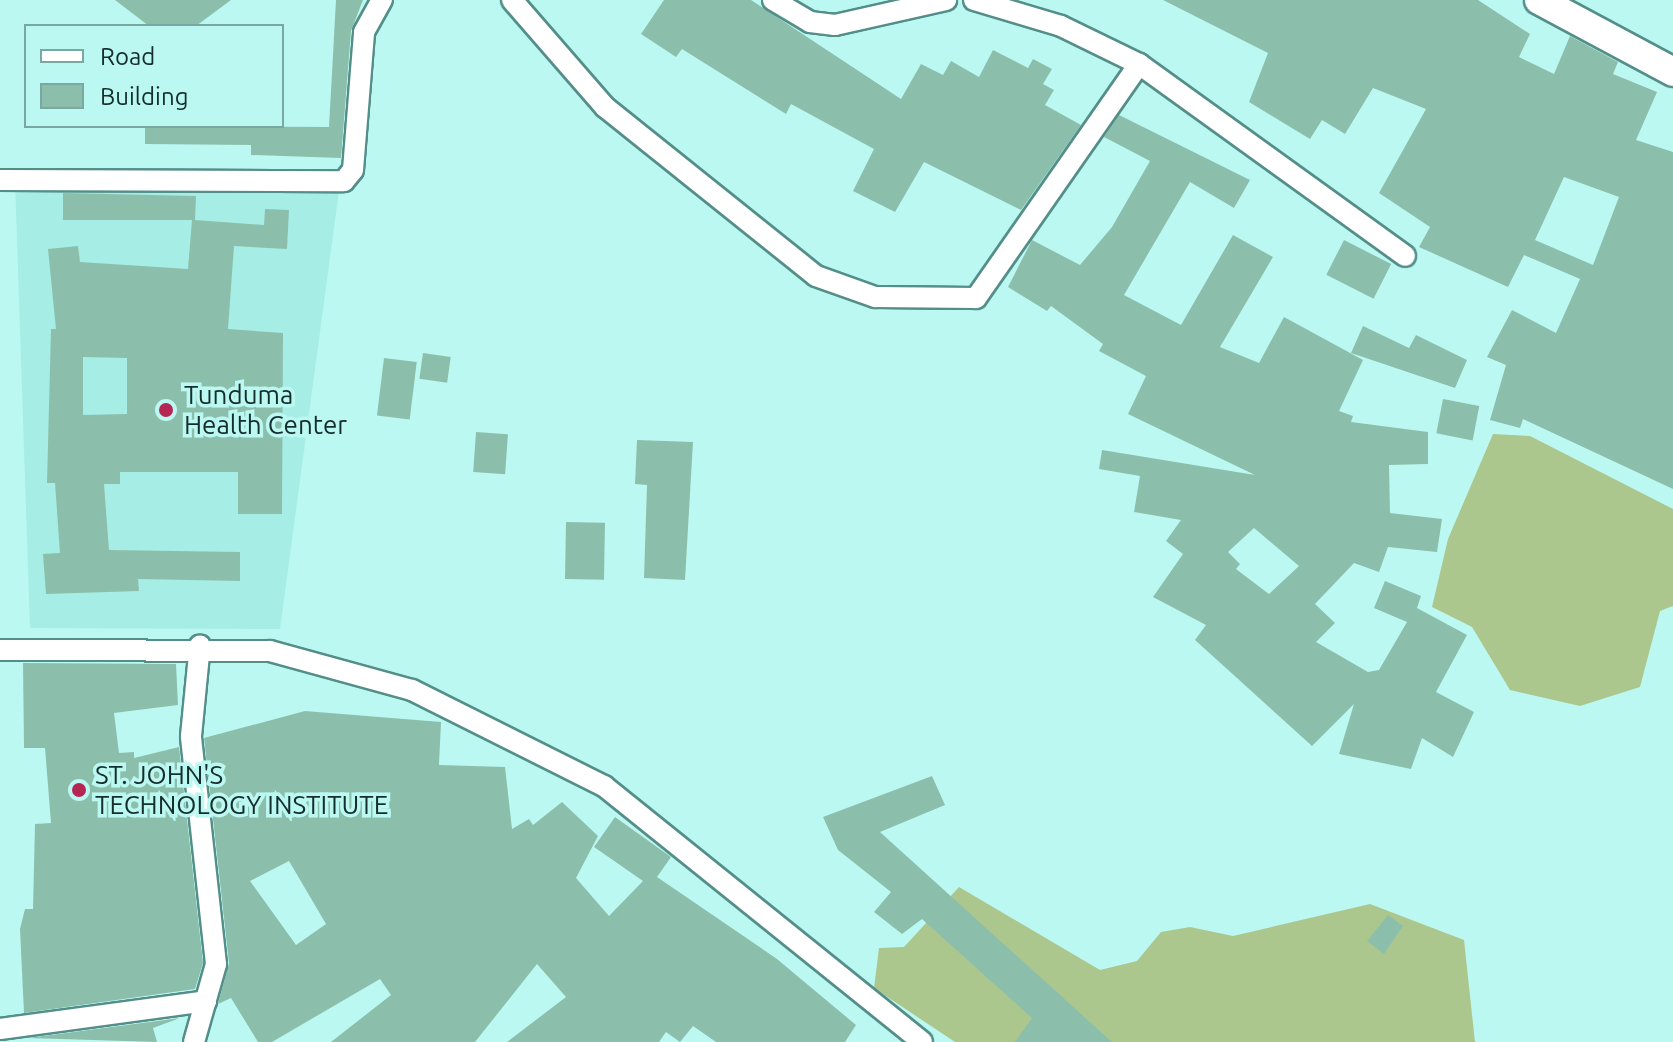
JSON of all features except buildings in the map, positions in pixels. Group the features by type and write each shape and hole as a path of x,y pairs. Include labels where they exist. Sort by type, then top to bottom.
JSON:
{"street":[{"path":"0,180 344,181 353,170 364,32 382,0"},
{"path":"512,0 605,107 816,276 875,297 976,298 1139,64"},
{"path":"773,0 810,22 835,25 946,0"},
{"path":"974,0 1061,26 1139,64 1405,256"},
{"path":"1555,4 1673,72"},
{"path":"0,650 200,645 270,651 412,690 604,786 922,1042"},
{"path":"194,1042 216,964 191,736 200,645"},
{"path":"0,1029 206,1001"}],"shaded area":[{"name":"Tunduma Health Center","path":"15,181 339,191 280,629 30,628"}],"green space":[{"path":"1493,434 1530,436 1673,509 1673,606 1660,611 1640,687 1580,706 1510,690 1472,627 1432,607 1448,539"},
{"path":"959,887 1100,970 1137,961 1161,932 1190,927 1233,936 1370,904 1464,940 1475,1042 955,1042 874,988 879,948 904,947"}],"place":[{"name":"Tunduma Health Center","path":"166,410"},
{"name":"ST. JOHN'S TECHNOLOGY INSTITUTE","path":"79,790"}]}
